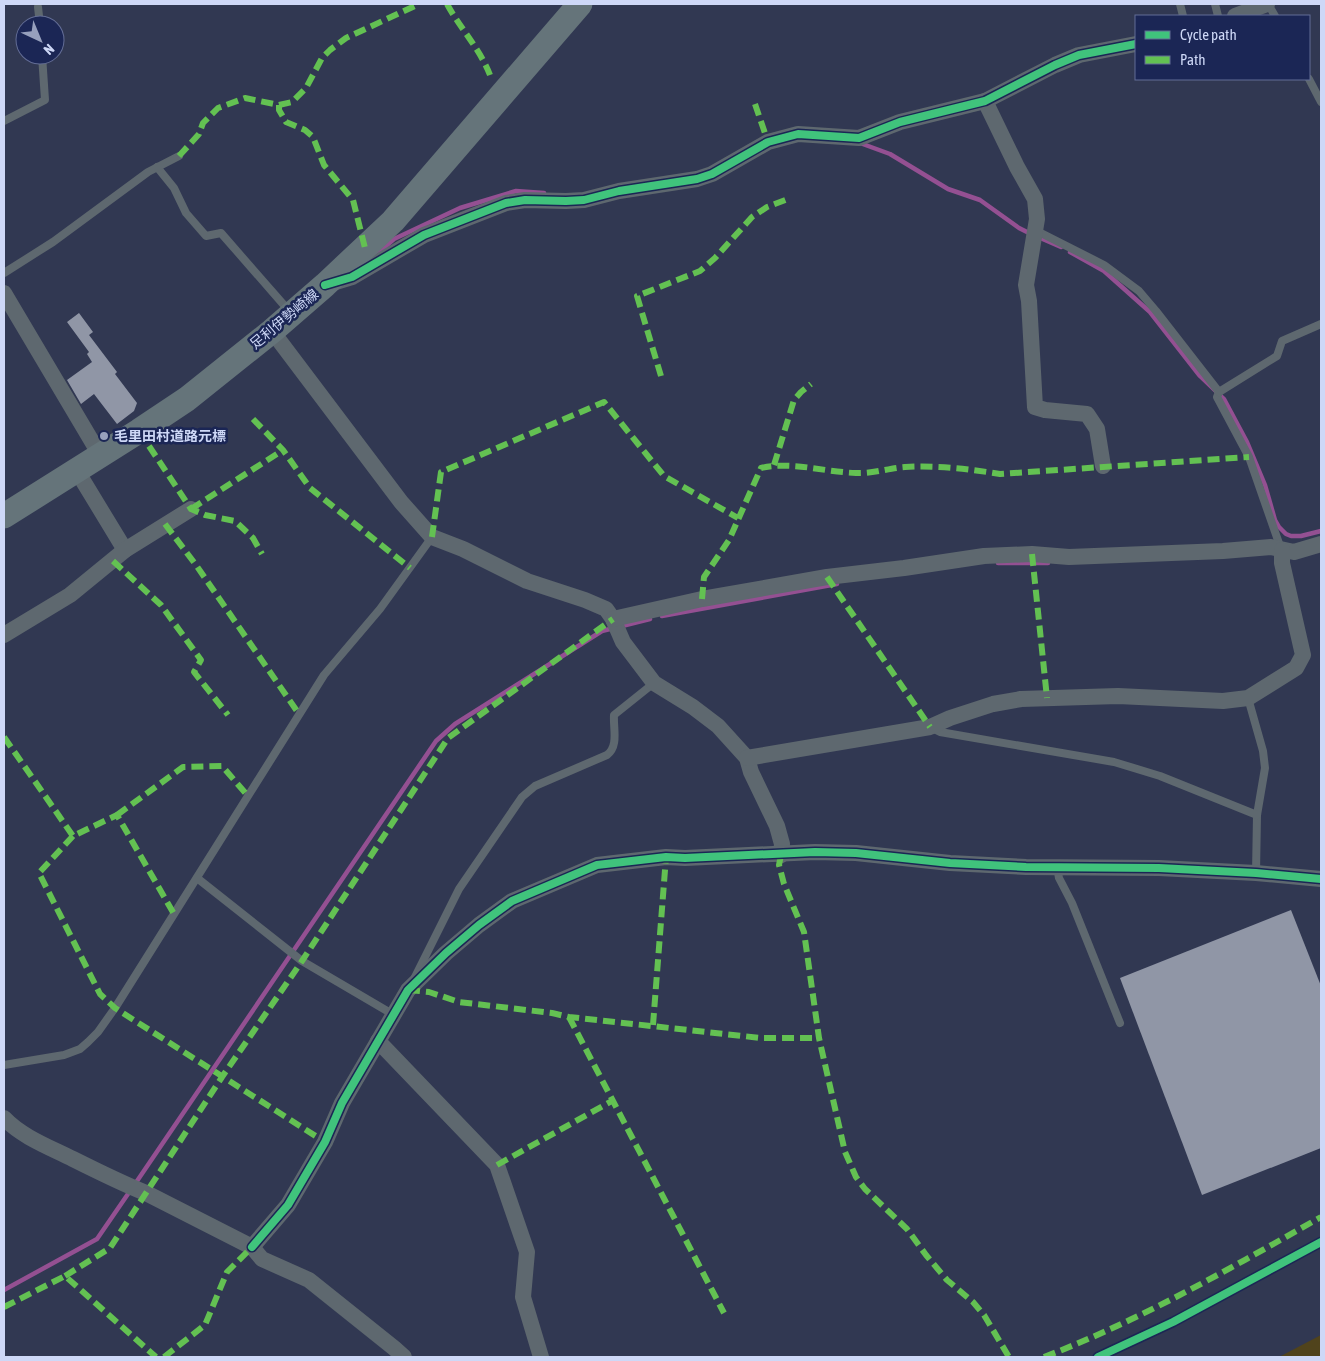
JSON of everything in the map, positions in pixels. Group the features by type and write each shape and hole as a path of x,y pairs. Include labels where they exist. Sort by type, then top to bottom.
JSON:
{"main road":[{"name":"足利伊勢崎線","path":"4,516 187,399 272,331 325,285 393,220 580,4"}],"street":[{"path":"1238,15 1267,4"},
{"path":"325,285 352,277 424,235 506,203 526,200 566,202 584,200 619,191 697,179 712,174 768,142 798,134 859,138 900,122 985,101 1055,65 1079,55 1135,44"},
{"path":"985,101 1017,168 1035,198 1037,219 1026,285 1029,301 1035,407 1045,410 1087,414 1097,429 1103,466"},
{"path":"4,293 100,455"},
{"path":"272,331 401,502 432,537 463,549 527,581 606,609 614,619 623,642 654,683 693,707 718,726 747,758 751,772 777,826 782,844 781,855"},
{"path":"77,471 124,550"},
{"path":"4,635 70,595 124,550 191,509"},
{"path":"614,619 702,599 827,577 984,556 1032,554 1069,557 1223,551 1271,547 1294,552 1321,544"},
{"path":"747,758 930,727 992,704 1021,699 1118,696 1223,701 1248,698 1296,668 1303,656 1282,563 1282,550"},
{"path":"252,1247 288,1205 324,1142 342,1103 408,990 446,953 479,925 512,901 597,866 666,857 781,855 815,852 856,853 950,863 1026,867 1159,868 1256,873 1321,879"},
{"path":"378,1040 497,1165 528,1252 523,1297 541,1357"},
{"path":"4,1118 14,1128 40,1143 146,1193 252,1247 262,1260 309,1280 404,1357"}],"lane":[{"path":"1267,4 1274,15"},
{"path":"38,7 39,15"},
{"path":"4,121 45,100 43,65"},
{"path":"1310,80 1321,102"},
{"path":"4,273 53,242 142,176 179,156"},
{"path":"157,167 174,188 186,213 206,236 221,233 292,314"},
{"path":"1034,234 1104,265 1139,291 1156,311 1218,394 1249,457 1282,550"},
{"path":"1218,394 1277,356 1282,341 1321,324"},
{"path":"4,1065 64,1056 80,1049 88,1042 115,1008 324,675 380,610 432,537"},
{"path":"408,990 459,889 522,797 535,786 608,755 613,751 614,715 654,683"},
{"path":"1248,698 1265,768 1257,815 1256,873"},
{"path":"930,727 948,733 1114,762 1160,776 1257,815"},
{"path":"1057,867 1059,878 1072,903 1120,1023"},
{"path":"197,878 302,961 394,1015"}],"shaded area":[{"path":"1321,1335 1321,1357 1279,1357"}],"building":[{"path":"79,313 93,332 89,335 117,372 115,374 137,403 134,411 117,424 94,394 81,404 67,380 92,362 87,354 89,352 67,322"},
{"path":"1291,910 1321,986 1321,1148 1202,1195 1120,978"}],"waterway":[{"path":"860,143 890,154 948,189 980,200 1019,228 1031,234"},
{"path":"377,254 394,239 460,208 516,191 544,193"},
{"path":"1038,237 1061,247"},
{"path":"1070,252 1104,271 1150,312 1200,376 1224,399 1247,442 1265,485 1275,520 1279,527 1291,536 1301,536 1321,531"},
{"path":"998,563 1048,563"},
{"path":"662,616 837,584"},
{"path":"135,1184 436,741 455,724 602,631 650,619"},
{"path":"4,1290 97,1239 130,1191"}],"marked path":[{"path":"179,156 199,134 203,123 218,108 245,98 279,105 292,102 306,88 322,58 330,50 346,38 419,4"},
{"path":"447,4 481,56 490,75"},
{"path":"755,104 768,142"},
{"path":"279,105 279,110 286,122 305,130 313,137 324,165 353,200 365,248"},
{"path":"661,376 637,296 700,271 715,258 752,217 767,207 788,199"},
{"path":"774,465 794,400 811,384"},
{"path":"432,537 441,472 604,402 664,476 738,518"},
{"path":"253,419 283,450 310,488 410,568"},
{"path":"139,431 191,509 205,515 235,521 253,538 262,554"},
{"path":"191,509 283,450"},
{"path":"702,599 704,577 729,540 761,468 796,466 862,473 899,468 929,467 965,469 1000,474 1249,457"},
{"path":"165,524 196,565 299,714"},
{"path":"1032,554 1047,698"},
{"path":"113,561 161,605 201,660 194,672 228,715"},
{"path":"827,577 930,727"},
{"path":"65,1276 110,1248 448,738 613,619"},
{"path":"4,737 73,836 117,815 174,914"},
{"path":"117,815 183,767 222,766 248,796"},
{"path":"73,836 39,873 100,994 115,1008 325,1142"},
{"path":"781,855 779,865 784,884 804,932 819,1038 845,1152 856,1177 865,1189 907,1229 947,1280 973,1302 984,1315 1009,1357"},
{"path":"653,1025 666,857"},
{"path":"408,990 429,992 459,1002 552,1013 569,1017 761,1038 819,1038"},
{"path":"569,1017 724,1313"},
{"path":"497,1165 612,1101"},
{"path":"1044,1357 1151,1310 1321,1217"},
{"path":"164,1357 205,1325 227,1272 252,1247"},
{"path":"4,1307 65,1276 156,1357"}],"cycle path":[{"path":"325,285 352,277 424,235 506,203 525,200 584,200 619,191 697,179 712,174 768,142 798,134 859,138 900,122 985,101 1055,65 1079,55 1135,44"},
{"path":"252,1247 288,1205 325,1142 342,1103 408,990 446,953 479,925 512,901 597,865 666,857 685,858 815,852 856,853 950,863 1026,867 1159,868 1256,873 1321,879"},
{"path":"1098,1357 1173,1322 1321,1242"}],"place":[{"name":"毛里田村道路元標","path":"104,436"}]}
